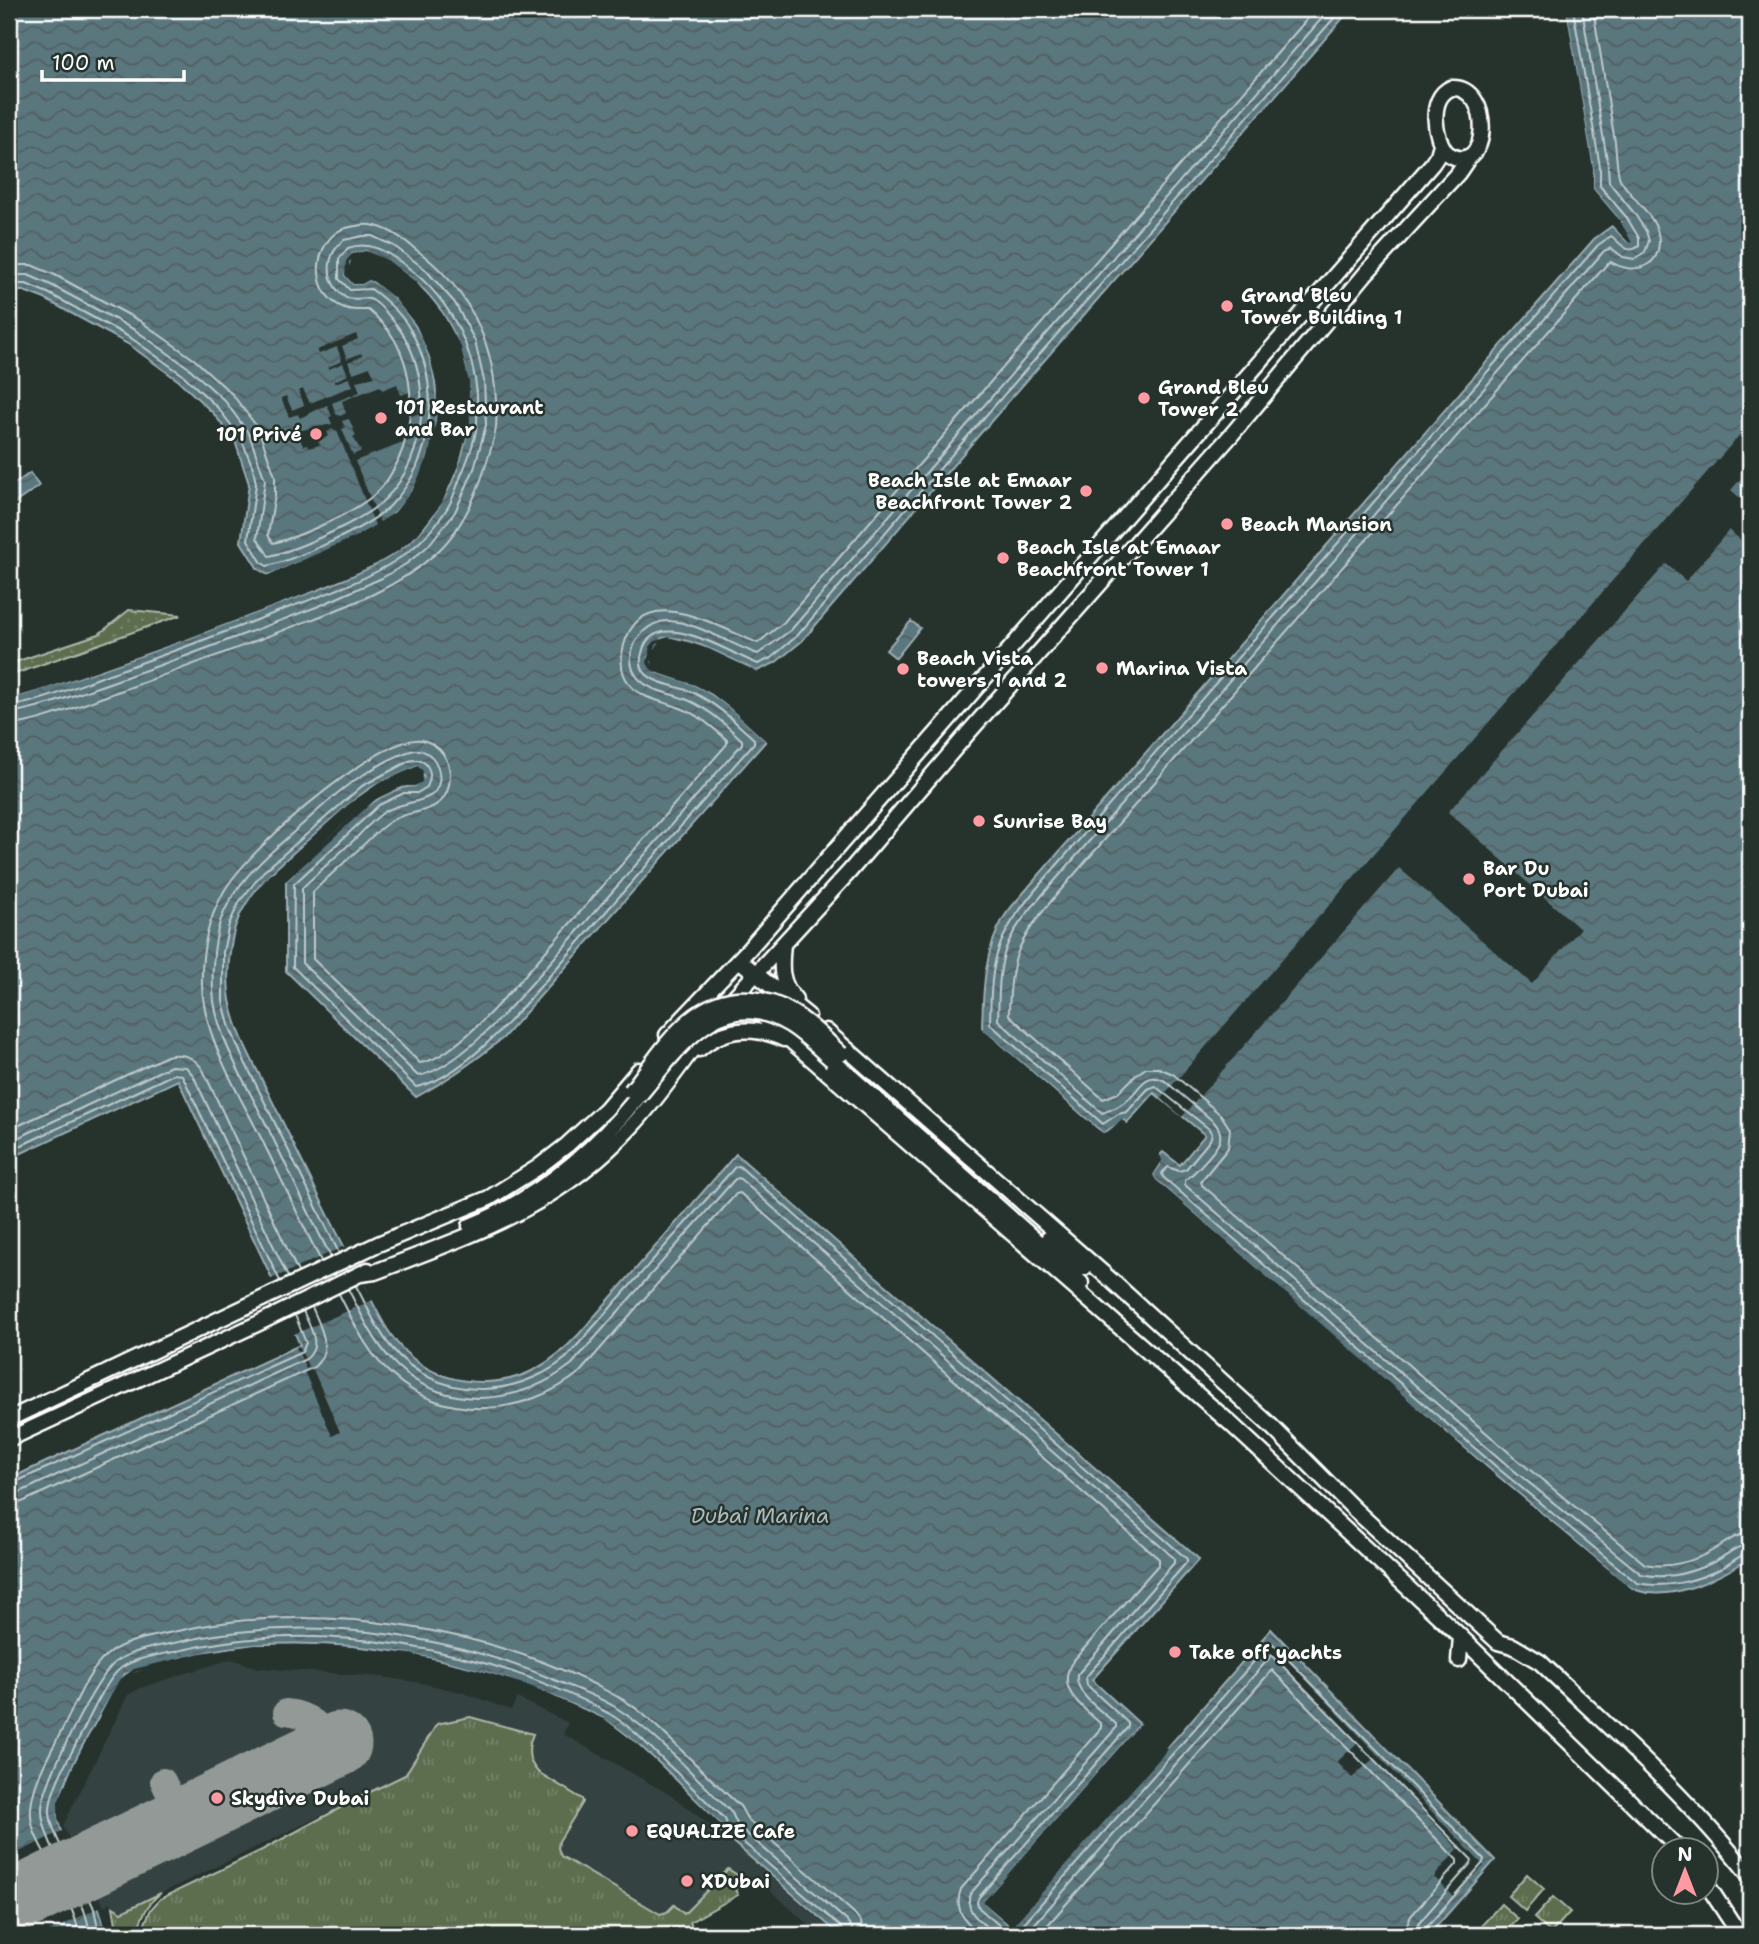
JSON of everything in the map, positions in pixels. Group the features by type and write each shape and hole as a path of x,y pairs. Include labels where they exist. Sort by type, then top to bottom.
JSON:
{"street":[{"path":"9,1419 393,1237 480,1202 521,1179 552,1157 606,1109 677,1023 738,960 982,683 1436,159 1441,144 1436,114 1439,96 1451,88 1465,90 1470,94 1477,106 1482,135 1479,148 849,872 716,1018 661,1092 617,1142 545,1198 486,1230 375,1272 360,1274"},
{"path":"1441,144 1452,156 1469,157"},
{"path":"1400,237 1419,207 1416,201 1405,196"},
{"path":"1263,359 1265,341"},
{"path":"1188,484 1193,468 1231,424 1231,414 1226,410 1219,410"},
{"path":"1177,441 1195,437"},
{"path":"980,720 976,714 1000,688 1002,682 997,678 982,683"},
{"path":"783,944 781,973 784,986 817,1023"},
{"path":"738,960 817,1023 1108,1272 1270,1425 1353,1509 1498,1642 1513,1646 1540,1662 1681,1794 1725,1843 1750,1876"},
{"path":"720,978 1220,1414 1461,1637 1666,1836"},
{"path":"351,1258 369,1256 457,1222 514,1193 579,1146 634,1095 690,1036 712,1020 744,1012 764,1014 784,1022 836,1057 1053,1244 1088,1271 1108,1272"},
{"path":"684,1060 715,1037 734,1031 769,1033 793,1043"},
{"path":"836,1057 1049,1252 1098,1301 1102,1312"},
{"path":"9,1439 257,1324 392,1257 480,1222 525,1198 586,1152 616,1124 634,1095"},
{"path":"915,1108 933,1111"},
{"path":"944,1190 965,1193"},
{"path":"1079,1293 1080,1308"},
{"path":"1265,1457 1268,1446 1278,1445 1337,1504 1353,1509"},
{"path":"1295,1483 1297,1503"},
{"path":"1459,1660 1461,1637"},
{"path":"1720,1904 1740,1935"}],"shaded area":[{"name":"Skydive Dubai","path":"231,1659 259,1668 382,1677 421,1683 464,1693 511,1710 517,1698 568,1723 563,1734 672,1796 726,1838 837,1935 817,1935 818,1933 764,1885 754,1889 740,1876 684,1914 660,1914 561,1856 559,1841 583,1802 533,1767 528,1752 533,1734 437,1724 405,1775 122,1912 113,1907 111,1902 101,1908 9,1935 128,1695 143,1687"}],"green space":[{"path":"129,610 181,615 9,676 9,664 99,634"},
{"path":"470,1717 533,1734 529,1754 534,1768 582,1799 583,1802 559,1841 561,1856 660,1914 667,1912 674,1905 684,1914 728,1869 745,1880 735,1890 738,1895 690,1922 696,1935 140,1935 151,1909 160,1899 262,1850 405,1775 437,1724"},
{"path":"1527,1874 1544,1889 1525,1911 1508,1896"},
{"path":"161,1893 148,1906 136,1935 118,1935 113,1907 122,1912"},
{"path":"1553,1897 1570,1912 1551,1933 1534,1918"},
{"path":"1501,1904 1518,1919 1503,1935 1494,1935 1482,1925"}],"water":[{"name":"Dubai Marina","path":"9,9 1351,9 802,641 775,663 757,671 697,644 662,638 648,656 655,672 707,691 766,741 503,1038 461,1070 416,1097 286,971 286,881 363,809 398,789 415,786 424,777 418,766 366,791 281,863 259,886 235,927 228,982 232,1010 243,1041 374,1306 396,1342 427,1368 454,1379 484,1382 512,1378 537,1369 579,1334 736,1154 1199,1559 1092,1680 1140,1724 984,1902 1011,1927 1271,1629 1495,1860 1429,1935 840,1935 720,1831 721,1825 652,1757 602,1718 523,1685 448,1662 371,1648 293,1644 221,1649 125,1674 70,1771 62,1792 59,1811 61,1830 93,1894 107,1935 9,1935 9,1479 300,1345 269,1272 178,1080 9,1159 9,699 200,634 346,579 387,558 419,533 441,504 462,453 467,434 469,398 460,350 438,306 398,269 366,251 352,254 345,275 353,284 362,284 369,280 385,289 420,333 430,358 436,412 433,439 425,466 413,490 396,511 370,530 268,575 258,569 241,542 249,484 235,441 213,413 179,381 128,344 45,299 24,291 9,291"},
{"path":"1566,9 1750,9 1750,1558 1711,1580 1680,1591 1665,1593 1636,1590 1622,1582 1372,1370 1156,1180 1153,1175 1160,1165 1163,1152 1180,1165 1205,1135 1154,1093 1127,1123 1125,1120 1103,1133 982,1029 984,985 992,943 1004,917 1014,904 1594,239 1612,226 1628,242 1621,222 1593,189 1593,168"},
{"path":"30,473 39,486 9,507 9,488"},
{"path":"911,621 920,628 896,658 886,650"}],"pier":[{"path":"1563,9 1566,9 1593,168 1593,189 1621,222 1632,243 1610,223 1614,223 1625,234 1590,190 1589,168"},
{"path":"366,251 387,260 415,281 442,313 461,347 469,382 470,423 459,463 442,503 418,534 398,551 376,564 181,641 9,699 9,696 180,638 375,561 415,532 439,501 456,462 467,423 465,383 457,348 439,315 413,284 385,263 365,255 354,257 349,262 349,274 354,280 369,277 375,279 397,295 419,323 434,355 441,387 439,422 431,458 416,491 398,514 382,526 313,560 269,578 264,577 357,536 375,525 337,431 333,429 327,432 329,436 318,441 320,445 309,448 307,445 303,446 297,431 332,424 327,405 300,418 298,414 289,417 281,398 286,396 292,410 304,405 299,391 303,389 310,403 353,386 349,378 335,383 334,381 348,375 343,363 329,369 328,367 342,361 337,347 319,354 317,350 356,334 358,339 342,346 347,359 361,353 362,356 348,362 353,373 370,367 375,377 356,381 360,392 332,403 336,414 340,416 346,413 342,401 380,386 382,390 397,384 401,395 410,392 419,413 409,417 412,431 408,433 411,440 355,461 380,522 395,512 413,489 428,457 436,421 437,387 430,357 416,325 394,298 374,282 369,280 362,284 353,284 345,275 346,261 352,254","holes":["349,419 356,436 353,437 361,451 353,455 342,429 345,428 342,421"]},
{"path":"1750,423 1750,468 1731,490 1750,507 1750,548 1729,530 1686,581 1666,564 1448,812 1580,929 1532,984 1399,868 1182,1117 1161,1098"},
{"path":"669,637 709,649 762,674 756,675 707,653 669,640 657,644 651,657 651,662 657,669 697,682 732,705 768,738 766,741 712,694 650,668 647,663 650,647 655,641"},
{"path":"418,766 423,771 422,782 415,786 403,786 376,799 286,881 283,879 374,796 401,783 419,780 420,773 414,771 368,794 272,878 268,877 349,804 379,783"},
{"path":"979,1026 1103,1133 1121,1120 1127,1123 1122,1123 1110,1135 1103,1136 1095,1132 980,1031"},
{"path":"1161,1155 1162,1161 1153,1175 1156,1180 1496,1476 1638,1594 1633,1593 1599,1566 1493,1478 1153,1182 1151,1170"},
{"path":"345,1246 373,1300 292,1335 269,1280"},
{"path":"299,1346 309,1368 312,1367 340,1432 332,1436 304,1371 306,1369 296,1347"},
{"path":"1268,1640 1484,1866 1453,1896 1434,1877 1458,1849 1373,1759 1352,1778 1337,1762 1357,1743 1263,1646"},
{"path":"255,1645 335,1646 411,1654 479,1670 530,1686 606,1720 637,1744 721,1825 720,1831 634,1747 604,1723 529,1689 449,1666 378,1653 255,1648 231,1651 135,1672 127,1677 112,1698 77,1766 62,1803 62,1824 104,1906 110,1935 107,1935 100,1907 43,1935 9,1935 9,1857 62,1831 58,1818 58,1802 74,1765 119,1680 134,1669 200,1653"},
{"path":"1140,1724 1143,1727 988,1902 1011,1922 1166,1747 1168,1749 1012,1927 983,1902"}],"taxiway":[{"path":"286,1712 301,1715 314,1722 323,1733 324,1748"},
{"path":"280,1773 305,1744 320,1737 326,1740 330,1749 326,1756 299,1763"},
{"path":"163,1781 176,1808 174,1821 166,1828"}],"runway":[{"path":"9,1904 339,1744"}],"place":[{"name":"Grand Bleu Tower Building 1","path":"1227,306"},
{"name":"Grand Bleu Tower 2","path":"1144,398"},
{"name":"101 Restaurant and Bar","path":"381,418"},
{"name":"101 Privé","path":"316,434"},
{"name":"Beach Isle at Emaar Beachfront Tower 2","path":"1086,491"},
{"name":"Beach Mansion","path":"1227,524"},
{"name":"Beach Isle at Emaar Beachfront Tower 1","path":"1003,558"},
{"name":"Marina Vista","path":"1102,668"},
{"name":"Beach Vista towers 1 and 2","path":"903,669"},
{"name":"Sunrise Bay","path":"979,821"},
{"name":"Bar Du Port Dubai","path":"1469,879"},
{"name":"Take off yachts","path":"1175,1652"},
{"name":"Skydive Dubai","path":"217,1798"},
{"name":"EQUALIZE Cafe","path":"632,1831"},
{"name":"XDubai","path":"687,1881"}]}
